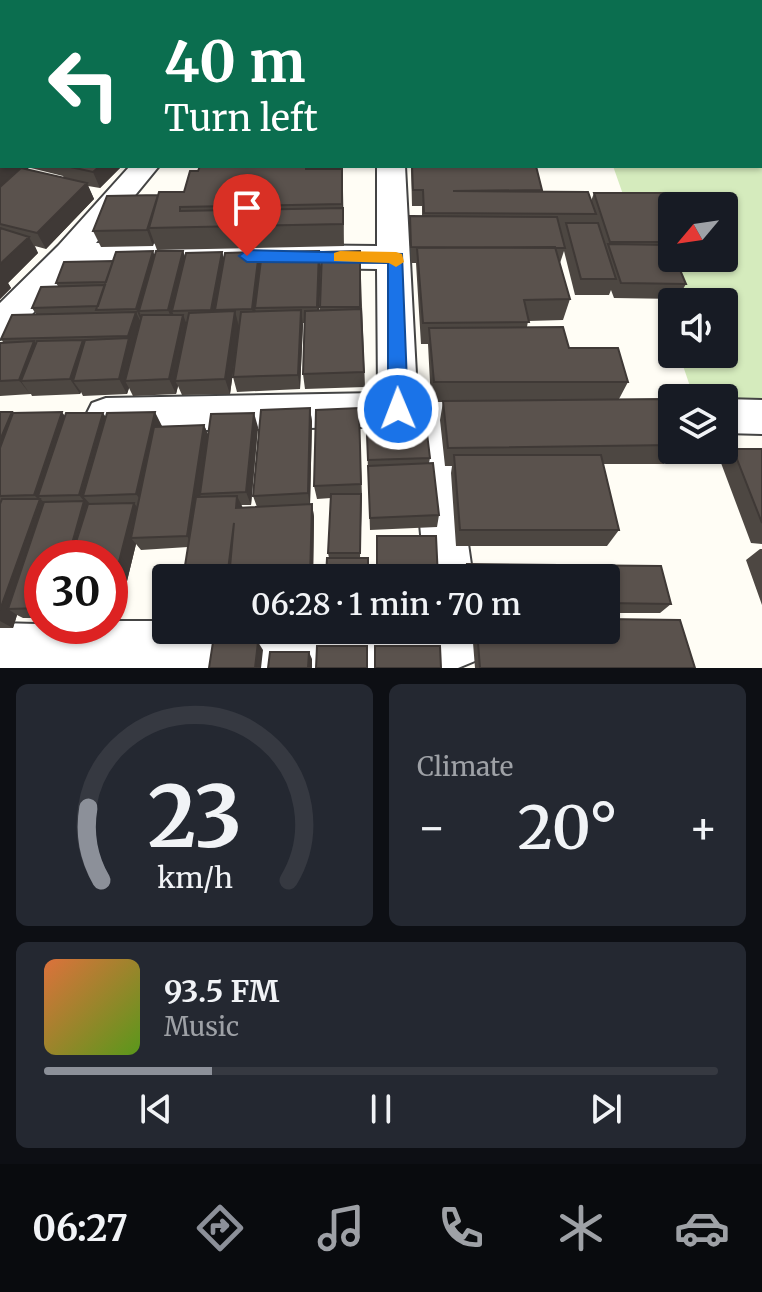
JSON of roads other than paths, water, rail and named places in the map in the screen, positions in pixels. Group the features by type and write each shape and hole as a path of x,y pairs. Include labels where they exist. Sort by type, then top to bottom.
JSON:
{"street":[{"path":"0,325 69,254 143,168"},
{"path":"391,168 396,258 414,410 446,564"},
{"path":"69,254 396,258"},
{"path":"64,415 414,410 520,412"},
{"path":"738,416 762,417"},
{"path":"0,648 458,647"}]}
